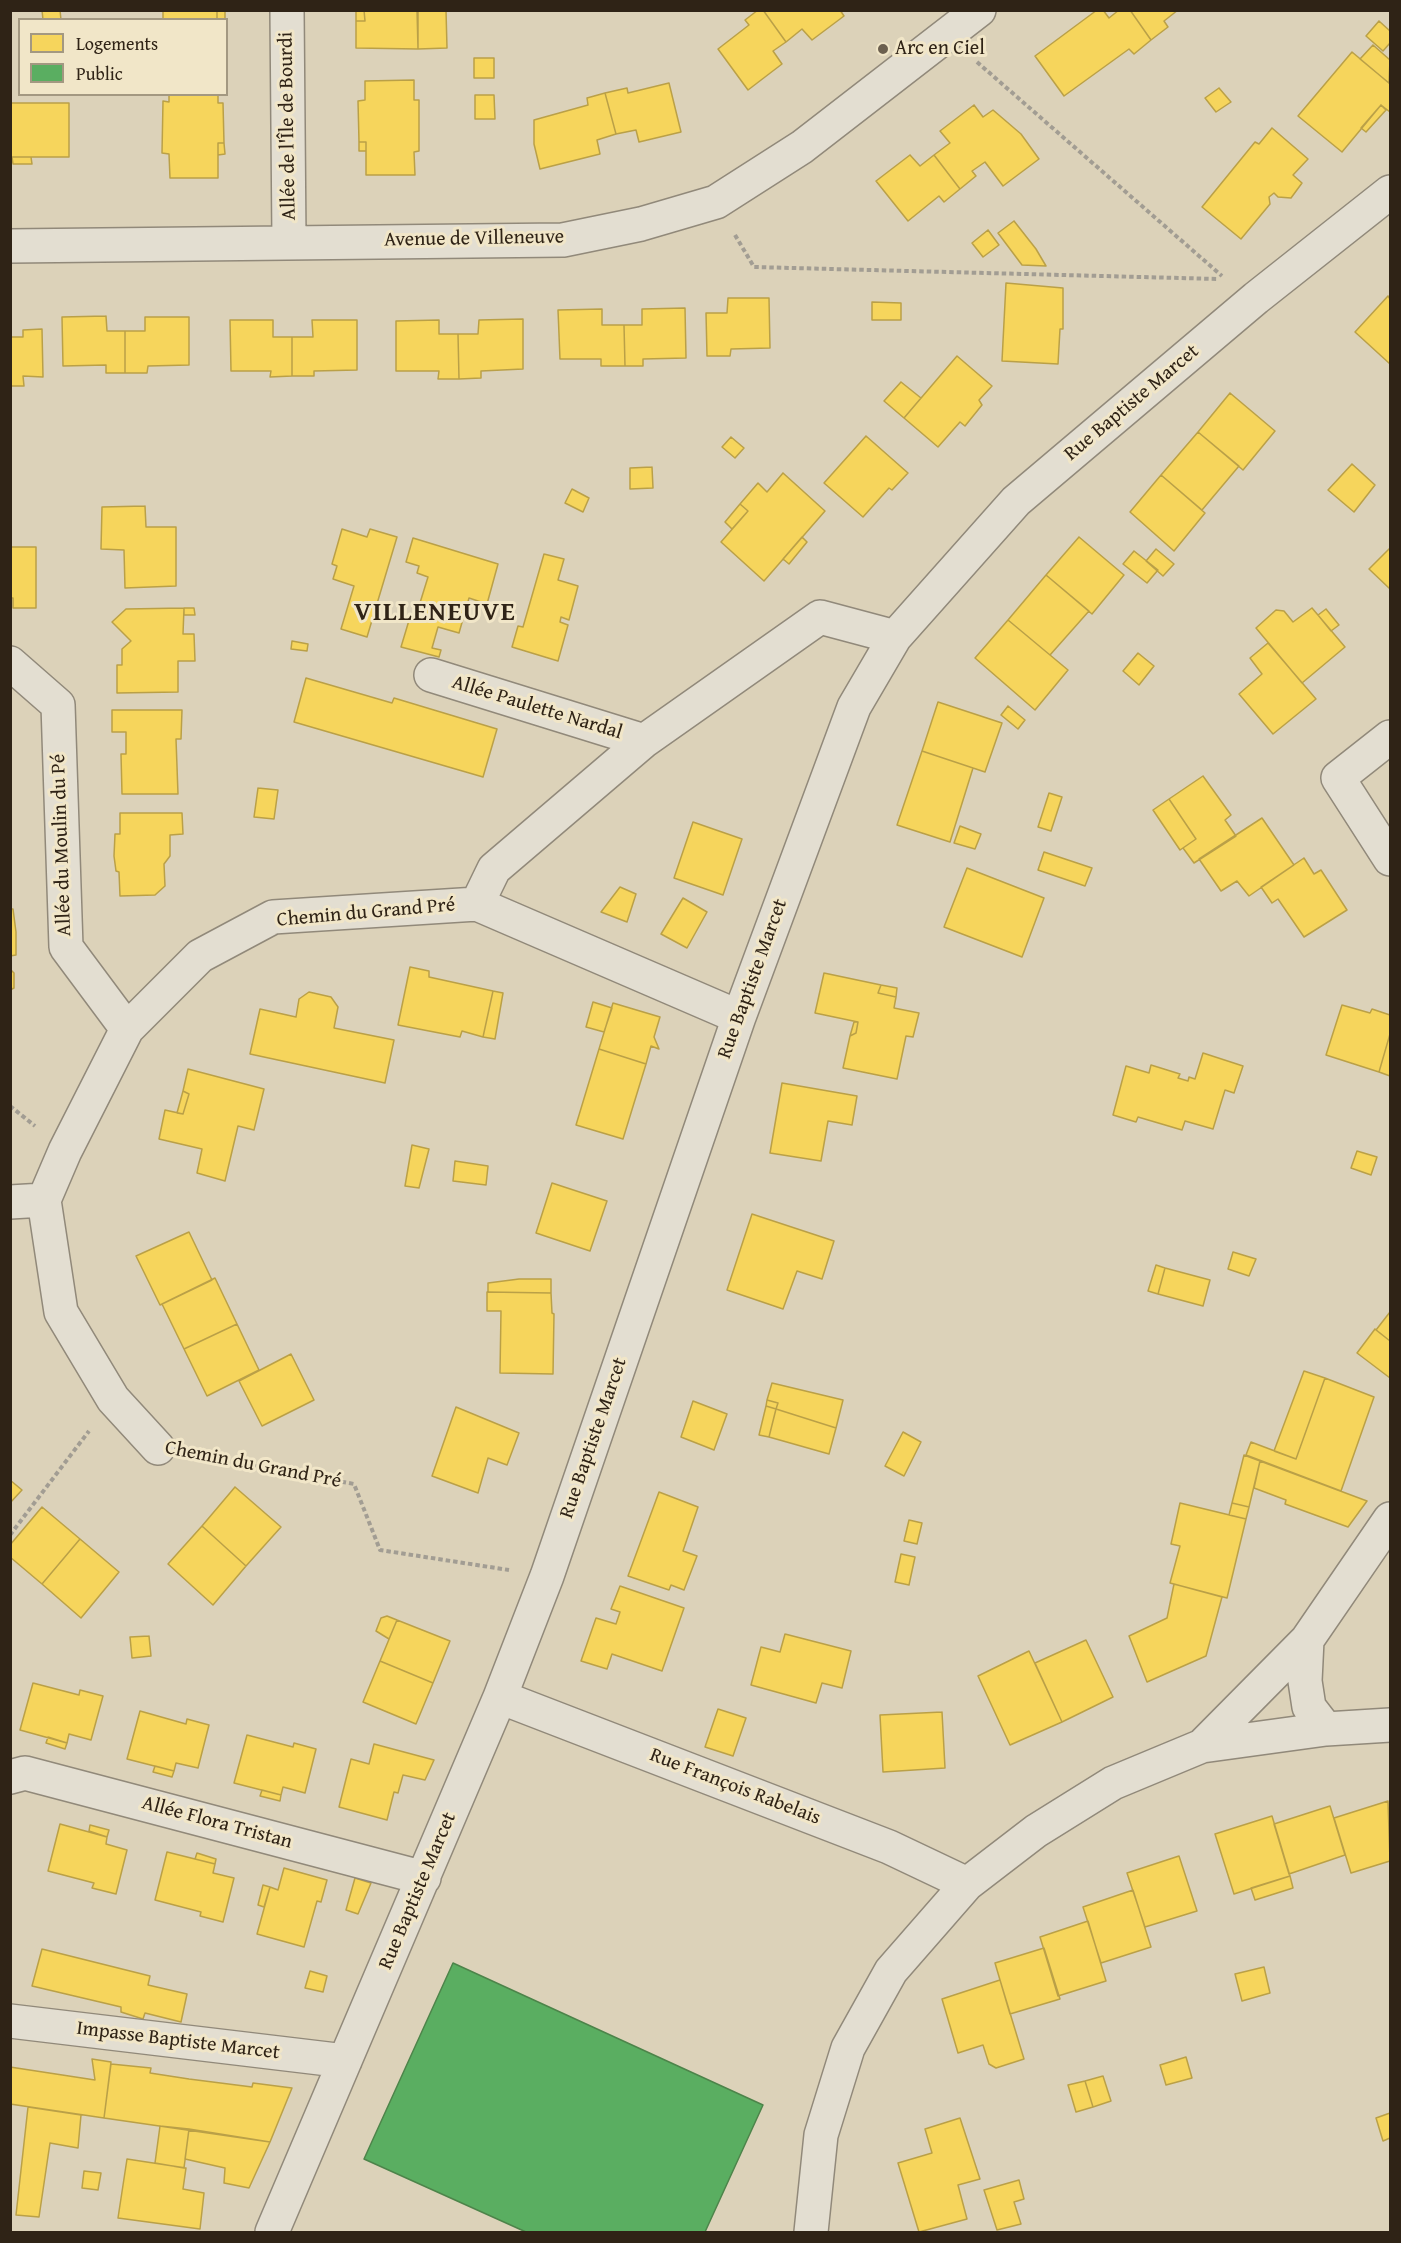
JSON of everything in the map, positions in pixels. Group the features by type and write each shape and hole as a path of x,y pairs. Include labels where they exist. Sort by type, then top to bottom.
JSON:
{"street":[{"name":"Allée de l'Île de Bourdi","path":"287,10 289,241"},
{"name":"Avenue de Villeneuve","path":"10,246 289,241 562,240 641,224 716,202 802,147 979,10"},
{"name":"Rue Baptiste Marcet","path":"272,2232 500,1697 547,1576 739,1017 854,707 895,637 1016,501 1256,298 1390,192"},
{"path":"477,904 494,869 644,741 820,617 895,637"},
{"name":"Allée du Moulin du Pé","path":"10,663 58,705 66,947 127,1029"},
{"name":"Allée Paulette Nardal","path":"431,675 644,741"},
{"path":"1390,737 1338,778 1390,859"},
{"name":"Chemin du Grand Pré","path":"158,1448 113,1399 61,1312 44,1200 64,1151 127,1029 200,956 273,917 477,904 739,1017"},
{"path":"10,1202 44,1200"},
{"path":"1202,1746 1307,1640 1390,1519"},
{"path":"1307,1640 1305,1680 1309,1707 1326,1729"},
{"name":"Rue François Rabelais","path":"500,1697 889,1847 966,1884"},
{"path":"811,2232 821,2135 848,2048 891,1971 966,1884 1035,1831 1113,1783 1202,1746 1326,1729 1390,1725"},
{"name":"Allée Flora Tristan","path":"10,1777 25,1773 424,1878"},
{"name":"Impasse Baptiste Marcet","path":"10,2021 345,2061"}],"path":[{"path":"716,202 754,267 1225,279 947,36"},
{"path":"10,1535 113,1399"},
{"name":"Chemin du Grand Pré","path":"158,1448 354,1484 380,1550 547,1576"}],"building: Logements":[{"path":"42,10 60,10 61,18 43,18"},
{"path":"163,10 217,10 217,18 163,18"},
{"path":"217,10 225,10 225,18 217,18"},
{"path":"356,10 364,10 365,21 356,21"},
{"path":"364,10 417,10 418,49 356,48 356,21 365,21"},
{"path":"418,10 446,10 447,48 418,49"},
{"path":"758,10 763,10 786,42 773,51 782,64 748,90 718,49 749,25 745,20"},
{"path":"763,10 840,10 844,16 812,40 802,29 786,42"},
{"path":"1097,10 1103,10 1109,18 1119,10 1130,10 1151,40 1134,54 1129,49 1064,96 1035,56"},
{"path":"1130,10 1178,10 1164,21 1168,27 1151,40"},
{"path":"1379,21 1390,31 1390,43 1383,51 1366,36"},
{"path":"1373,45 1390,60 1389,83 1360,59"},
{"path":"1352,52 1390,84 1390,112 1381,105 1342,152 1298,116"},
{"path":"474,58 494,58 494,78 474,78"},
{"path":"414,80 414,100 419,100 419,151 414,152 415,175 366,175 366,142 359,142 358,101 365,100 365,81"},
{"path":"669,83 681,132 639,142 636,130 616,134 605,93 627,88 628,93"},
{"path":"1219,88 1231,102 1216,112 1205,98"},
{"path":"605,93 616,134 597,140 600,154 540,169 534,144 534,120 588,105 587,98"},
{"path":"475,95 494,95 495,119 475,119"},
{"path":"169,96 218,96 218,103 223,103 224,143 218,143 218,178 170,178 169,154 162,153 163,101 169,102"},
{"path":"10,103 69,103 69,157 12,157 10,164"},
{"path":"974,105 983,117 993,110 1021,134 1039,159 1003,186 985,162 972,171 976,176 960,189 934,155 950,143 940,131"},
{"path":"1381,105 1386,110 1366,132 1361,128"},
{"path":"1272,128 1308,159 1293,175 1302,183 1291,198 1278,197 1274,193 1269,197 1270,204 1241,239 1202,207 1255,142 1259,144"},
{"path":"359,142 366,142 366,151 359,151"},
{"path":"218,143 224,143 225,154 218,155"},
{"path":"910,155 920,166 934,155 960,189 944,202 939,196 908,221 876,181"},
{"path":"12,157 31,157 32,164 13,164"},
{"path":"1014,221 1046,266 1022,265 998,233"},
{"path":"988,230 999,245 983,257 972,243"},
{"path":"1006,283 1063,288 1063,329 1060,329 1058,364 1002,361"},
{"path":"1388,296 1390,299 1390,364 1355,332"},
{"path":"728,298 769,298 770,348 731,349 730,356 707,356 706,313 727,313"},
{"path":"872,302 901,303 901,320 872,320"},
{"path":"685,308 686,358 643,359 643,366 625,366 624,325 642,325 642,309"},
{"path":"602,309 602,325 624,325 625,366 601,366 601,359 560,359 558,310"},
{"path":"106,316 107,331 125,331 125,373 106,373 106,365 63,366 62,317"},
{"path":"145,317 189,317 189,365 148,366 147,373 125,373 125,331 145,331"},
{"path":"523,319 523,369 481,371 481,378 459,379 458,334 478,334 479,320"},
{"path":"230,320 273,320 273,337 292,337 292,376 270,377 271,371 231,371"},
{"path":"312,320 357,320 357,370 314,371 314,376 292,376 292,337 313,337"},
{"path":"439,320 439,334 458,334 459,379 438,379 439,371 396,371 396,321"},
{"path":"42,329 43,377 23,376 24,386 10,386 10,337 23,337 23,330"},
{"path":"957,356 992,386 979,400 982,405 965,426 960,422 938,447 904,418"},
{"path":"901,382 921,398 904,418 884,401"},
{"path":"1230,393 1275,431 1243,470 1198,432"},
{"path":"1198,432 1239,466 1202,510 1161,475"},
{"path":"866,436 908,473 892,490 889,488 863,517 824,483"},
{"path":"731,437 744,448 735,458 722,447"},
{"path":"1352,464 1375,485 1354,512 1328,490"},
{"path":"652,467 653,488 630,489 630,468"},
{"path":"783,473 825,511 764,581 721,542 748,511 740,504 758,483 767,492"},
{"path":"1161,475 1205,513 1174,551 1130,512"},
{"path":"572,489 589,498 583,512 565,503"},
{"path":"740,504 748,511 732,529 725,522"},
{"path":"145,506 146,527 176,527 176,586 125,588 124,550 101,549 102,507"},
{"path":"342,529 367,537 370,529 397,537 367,637 341,629 354,586 333,579 337,566 332,564"},
{"path":"802,537 807,542 789,564 783,559"},
{"path":"1079,537 1124,575 1092,614 1046,575"},
{"path":"413,538 498,564 487,604 469,598 459,633 438,627 432,648 441,650 439,657 401,647 410,617 415,619 428,577 417,573 419,566 406,562"},
{"path":"10,547 36,547 36,608 13,608 13,598 10,598"},
{"path":"1390,548 1390,589 1369,569"},
{"path":"1156,549 1174,564 1163,576 1146,561"},
{"path":"1134,551 1158,570 1147,583 1123,564"},
{"path":"544,554 564,559 558,580 578,586 569,620 561,617 560,622 568,625 558,661 512,647 518,626 523,627"},
{"path":"1046,575 1089,611 1050,655 1008,620"},
{"path":"184,608 183,634 194,634 195,661 178,661 178,692 117,693 117,665 122,665 122,649 131,641 112,622 126,609"},
{"path":"184,608 194,608 195,615 184,615"},
{"path":"1312,608 1345,647 1302,683 1256,628 1276,610 1284,611 1293,622"},
{"path":"1326,609 1339,625 1331,631 1318,615"},
{"path":"1008,620 1068,670 1035,710 975,658"},
{"path":"292,641 308,644 307,651 291,649"},
{"path":"1268,643 1316,699 1273,734 1239,694 1262,674 1250,658"},
{"path":"1138,653 1154,666 1139,685 1123,671"},
{"path":"306,678 392,703 394,698 497,729 483,777 294,722"},
{"path":"938,702 1002,723 985,772 922,751"},
{"path":"1008,706 1025,720 1018,729 1001,715"},
{"path":"112,710 182,710 181,739 176,739 178,794 122,794 121,754 126,754 126,732 112,732"},
{"path":"922,751 973,768 950,842 897,825"},
{"path":"1203,776 1231,815 1225,820 1236,836 1194,863 1183,848 1196,839 1169,799"},
{"path":"258,788 278,790 274,819 254,817"},
{"path":"1049,793 1062,797 1051,831 1038,827"},
{"path":"1169,799 1196,839 1180,850 1153,810"},
{"path":"120,813 182,813 183,834 170,835 170,856 164,864 165,886 155,895 120,896 119,872 116,871 114,856 115,834 120,834"},
{"path":"1262,818 1294,865 1249,896 1237,881 1221,891 1199,859"},
{"path":"693,822 742,839 723,895 674,878"},
{"path":"960,826 981,834 975,849 954,843"},
{"path":"1044,852 1092,868 1085,886 1038,870"},
{"path":"1304,858 1314,874 1321,870 1347,910 1304,937 1278,899 1272,903 1261,887"},
{"path":"967,868 1044,898 1022,957 944,927"},
{"path":"620,887 636,894 627,922 601,912"},
{"path":"683,898 707,912 687,948 661,934"},
{"path":"10,909 13,909 16,932 16,955 10,956"},
{"path":"410,967 429,971 429,977 493,991 483,1037 462,1031 460,1037 398,1025"},
{"path":"10,969 14,973 14,988 10,990"},
{"path":"824,973 881,985 878,993 896,997 894,1008 919,1013 913,1037 906,1036 897,1079 843,1068 850,1036 856,1033 858,1022 815,1013"},
{"path":"881,985 897,988 896,997 878,993"},
{"path":"493,991 503,993 495,1039 483,1037"},
{"path":"309,992 331,997 338,1007 334,1028 394,1040 385,1083 250,1054 260,1009 296,1017 299,999"},
{"path":"593,1002 612,1008 604,1032 586,1027"},
{"path":"613,1003 660,1017 654,1037 659,1049 651,1046 646,1064 599,1049"},
{"path":"1342,1005 1370,1013 1372,1009 1390,1015 1390,1034 1379,1072 1326,1055"},
{"path":"854,1022 858,1022 856,1033 850,1036"},
{"path":"1390,1034 1390,1076 1379,1072"},
{"path":"599,1049 646,1064 623,1139 576,1125"},
{"path":"1203,1053 1243,1066 1234,1093 1225,1090 1213,1129 1185,1121 1182,1130 1138,1117 1136,1122 1113,1115 1126,1066 1149,1073 1151,1065 1180,1074 1178,1078 1188,1081 1189,1077 1195,1079"},
{"path":"188,1069 264,1089 254,1130 238,1126 225,1181 197,1173 202,1149 159,1139 165,1110 183,1114 189,1094 183,1091"},
{"path":"782,1083 857,1096 852,1125 828,1121 821,1161 770,1153"},
{"path":"183,1091 189,1094 183,1114 177,1113"},
{"path":"412,1145 429,1149 419,1188 405,1186"},
{"path":"1357,1151 1377,1157 1371,1175 1351,1168"},
{"path":"455,1161 488,1166 486,1185 453,1181"},
{"path":"552,1183 607,1201 590,1251 536,1233"},
{"path":"752,1214 834,1241 822,1279 797,1271 783,1309 727,1290"},
{"path":"189,1232 212,1280 160,1305 136,1256"},
{"path":"1233,1252 1256,1259 1249,1276 1228,1269"},
{"path":"1156,1265 1165,1268 1158,1294 1148,1291"},
{"path":"1165,1268 1210,1280 1203,1306 1158,1294"},
{"path":"215,1278 237,1324 184,1349 162,1304"},
{"path":"519,1279 551,1279 551,1293 488,1292 488,1283"},
{"path":"487,1292 551,1293 552,1313 554,1314 553,1374 500,1373 501,1311 487,1311"},
{"path":"1390,1312 1390,1341 1376,1330"},
{"path":"237,1324 259,1370 207,1396 184,1349"},
{"path":"1375,1329 1390,1341 1390,1378 1357,1353"},
{"path":"291,1354 314,1400 262,1426 239,1381"},
{"path":"1304,1371 1325,1378 1296,1459 1274,1451"},
{"path":"1325,1378 1374,1397 1341,1491 1246,1455 1251,1442 1296,1459"},
{"path":"772,1383 843,1400 836,1428 776,1409 778,1403 767,1400"},
{"path":"767,1400 778,1403 776,1409 766,1406"},
{"path":"693,1401 727,1414 714,1450 681,1437"},
{"path":"766,1406 776,1409 769,1437 759,1435"},
{"path":"456,1407 519,1433 507,1465 488,1458 478,1493 432,1476"},
{"path":"776,1409 836,1428 829,1454 769,1437"},
{"path":"903,1432 921,1442 904,1476 885,1466"},
{"path":"1244,1455 1260,1461 1249,1507 1232,1503"},
{"path":"1260,1461 1367,1501 1348,1527 1285,1504 1286,1500 1254,1488"},
{"path":"10,1480 22,1490 10,1503"},
{"path":"235,1487 281,1527 246,1566 202,1526"},
{"path":"659,1492 698,1507 683,1551 697,1556 684,1590 671,1585 669,1590 628,1576"},
{"path":"1180,1503 1246,1519 1227,1598 1170,1583 1180,1546 1171,1544"},
{"path":"1232,1503 1249,1507 1246,1519 1229,1515"},
{"path":"42,1507 80,1539 42,1584 10,1557 10,1545"},
{"path":"909,1520 922,1523 917,1544 904,1541"},
{"path":"202,1526 246,1566 213,1605 168,1564"},
{"path":"80,1539 119,1572 81,1618 42,1584"},
{"path":"901,1554 915,1557 909,1585 895,1582"},
{"path":"1174,1584 1222,1597 1206,1656 1147,1682 1129,1636 1167,1618"},
{"path":"620,1586 684,1608 662,1671 612,1654 607,1669 581,1661 596,1618 616,1624 620,1612 611,1609"},
{"path":"387,1616 397,1620 389,1639 376,1631 381,1618"},
{"path":"397,1620 450,1641 433,1683 380,1661"},
{"path":"785,1634 851,1651 842,1688 822,1683 816,1703 751,1685 761,1647 780,1652"},
{"path":"149,1636 151,1656 132,1658 130,1637"},
{"path":"1086,1640 1113,1697 1062,1722 1035,1663"},
{"path":"1029,1651 1062,1722 1010,1745 978,1676"},
{"path":"380,1661 433,1683 416,1724 363,1702"},
{"path":"33,1683 79,1695 80,1690 103,1696 91,1740 69,1734 67,1743 20,1730"},
{"path":"718,1709 746,1718 733,1756 705,1747"},
{"path":"140,1711 186,1724 187,1719 209,1725 198,1768 176,1763 174,1771 127,1759"},
{"path":"942,1712 945,1768 883,1772 880,1715"},
{"path":"247,1735 293,1747 294,1743 316,1749 305,1793 283,1787 281,1795 234,1783"},
{"path":"48,1737 67,1743 65,1749 46,1743"},
{"path":"374,1744 434,1760 425,1780 403,1775 398,1793 394,1792 387,1820 339,1807 351,1759 369,1764"},
{"path":"155,1766 174,1771 172,1777 153,1772"},
{"path":"262,1790 281,1795 280,1801 260,1796"},
{"path":"1388,1801 1390,1861 1351,1873 1334,1818"},
{"path":"1330,1806 1345,1855 1289,1874 1274,1824"},
{"path":"1272,1816 1290,1876 1234,1894 1215,1834"},
{"path":"60,1824 107,1837 106,1844 127,1850 116,1894 92,1888 94,1883 48,1871"},
{"path":"90,1825 109,1830 107,1837 89,1831"},
{"path":"167,1852 215,1864 213,1873 234,1878 223,1922 200,1916 201,1912 155,1900"},
{"path":"197,1853 216,1859 215,1864 195,1859"},
{"path":"1179,1856 1197,1911 1145,1927 1127,1873"},
{"path":"284,1868 327,1880 321,1902 317,1901 304,1947 257,1934 270,1887 278,1890"},
{"path":"1290,1876 1293,1888 1255,1900 1251,1888"},
{"path":"355,1878 371,1883 358,1914 346,1910"},
{"path":"263,1885 270,1887 264,1907 258,1905"},
{"path":"1133,1890 1151,1947 1101,1963 1083,1907"},
{"path":"1088,1921 1106,1981 1058,1996 1040,1937"},
{"path":"1044,1948 1060,1999 1010,2014 995,1963"},
{"path":"42,1949 150,1976 148,1985 187,1994 181,2022 145,2013 143,2019 121,2012 121,2007 32,1986"},
{"path":"1264,1967 1270,1993 1242,2001 1235,1974"},
{"path":"310,1971 327,1976 323,1992 305,1988"},
{"path":"1000,1980 1024,2059 996,2068 989,2064 983,2045 958,2053 942,1999"},
{"path":"1186,2057 1192,2078 1166,2085 1160,2065"},
{"path":"92,2059 111,2062 104,2118 10,2104 10,2067 95,2080"},
{"path":"111,2064 151,2068 150,2073 189,2079 252,2087 253,2083 292,2088 270,2142 104,2118"},
{"path":"1103,2076 1111,2101 1093,2107 1085,2081"},
{"path":"1085,2081 1093,2107 1076,2112 1068,2085"},
{"path":"28,2107 81,2115 78,2148 50,2143 39,2217 16,2215"},
{"path":"1390,2113 1390,2138 1383,2141 1376,2118"},
{"path":"960,2118 980,2179 958,2185 967,2219 919,2232 898,2163 932,2153 925,2129"},
{"path":"160,2126 189,2129 184,2168 155,2163"},
{"path":"189,2129 270,2142 249,2188 224,2183 225,2168 185,2159"},
{"path":"127,2159 186,2168 183,2189 204,2193 200,2229 118,2218"},
{"path":"84,2171 101,2173 98,2190 82,2188"},
{"path":"1019,2180 1024,2199 1014,2202 1021,2224 997,2230 984,2190"}],"building: Public":[{"path":"453,1963 763,2105 705,2232 526,2232 364,2159"}],"place":[{"name":"Arc en Ciel","path":"883,49"}],"district":[{"name":"VILLENEUVE","path":"435,613"}]}
